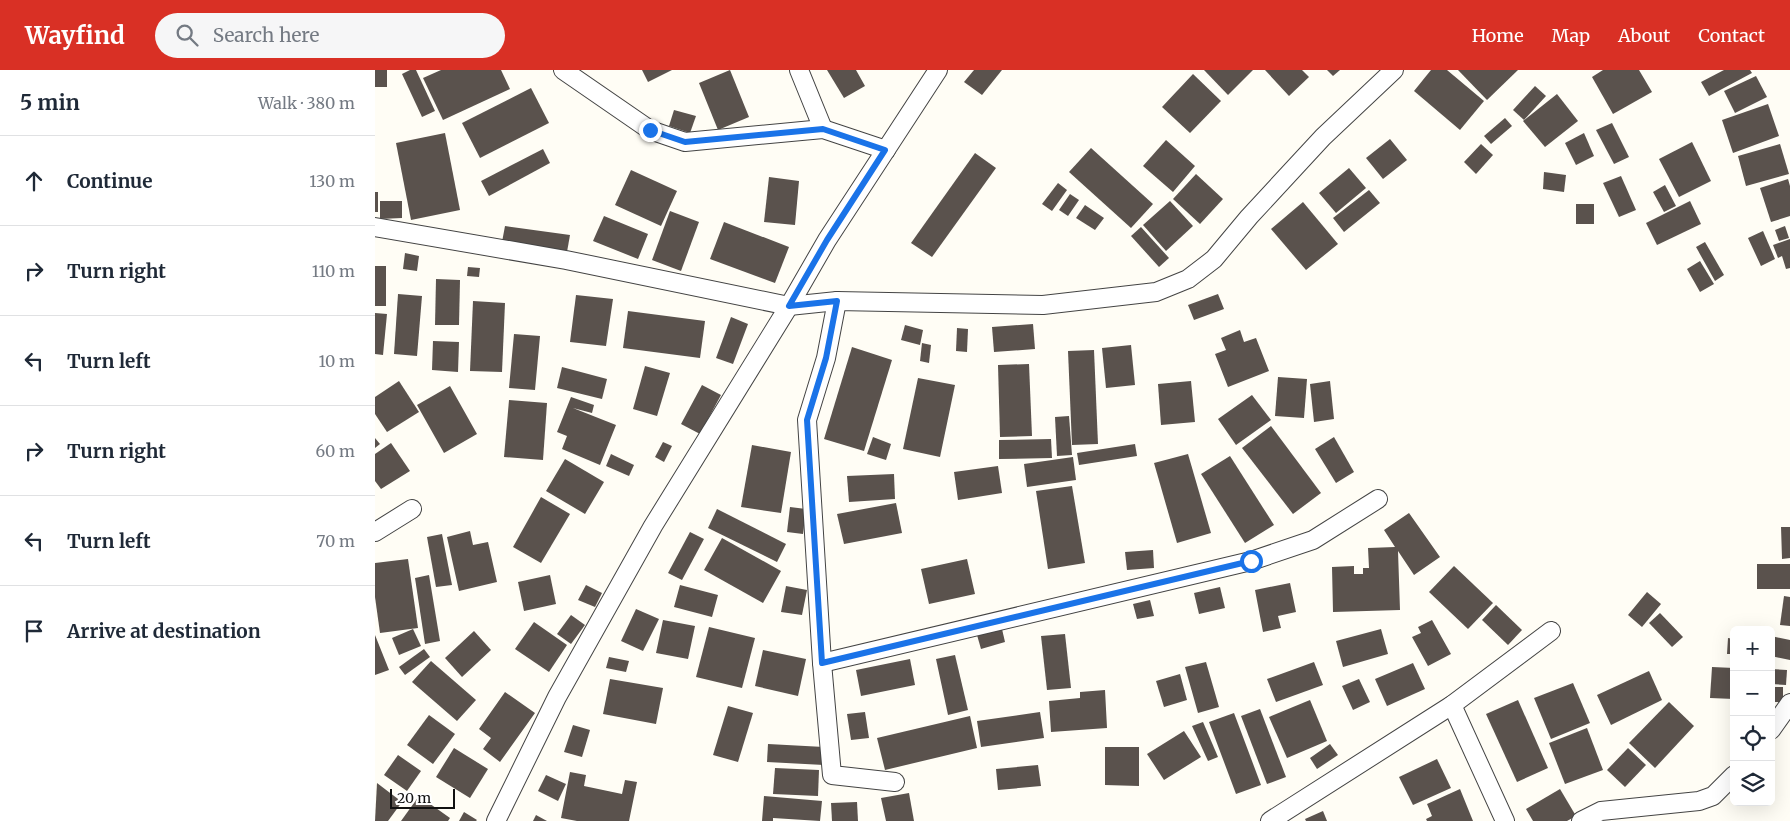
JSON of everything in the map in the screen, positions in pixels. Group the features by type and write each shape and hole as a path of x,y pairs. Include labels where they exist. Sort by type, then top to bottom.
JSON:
{"street":[{"path":"563,70 650,130 685,142 823,129 885,150"},
{"path":"799,70 823,129"},
{"path":"496,821 557,697 653,526 789,306 827,240 938,70"},
{"path":"375,227 566,260 789,306 837,301 1043,305 1155,292 1188,279 1215,259 1249,217 1323,137 1394,70"},
{"path":"837,301 826,358 807,420 822,663 832,776 895,782"},
{"path":"822,663 1251,561 1313,540 1378,499"},
{"path":"375,532 412,509"},
{"path":"1270,821 1452,705 1551,631"},
{"path":"1775,724 1790,703"},
{"path":"1452,705 1505,821"},
{"path":"1581,821 1601,811 1687,804 1706,799 1713,796 1730,779"}],"building":[{"path":"375,70 387,70 387,87 375,87"},
{"path":"410,70 416,70 435,111 422,117 402,74"},
{"path":"441,70 501,70 510,89 443,120 423,78"},
{"path":"642,70 672,70 648,82"},
{"path":"730,70 749,117 718,130 699,83"},
{"path":"827,70 856,70 865,86 844,98"},
{"path":"974,70 1002,70 982,95 964,82"},
{"path":"1204,70 1253,70 1228,95"},
{"path":"1265,70 1302,70 1309,77 1289,96"},
{"path":"1327,70 1340,70 1333,76"},
{"path":"1431,70 1447,70 1484,101 1460,130 1414,91"},
{"path":"1458,70 1518,70 1487,100"},
{"path":"1603,70 1639,70 1652,92 1613,114 1592,77"},
{"path":"1724,70 1750,70 1752,73 1709,96 1701,82"},
{"path":"1193,74 1221,101 1190,133 1162,107"},
{"path":"1756,76 1767,97 1735,113 1724,91"},
{"path":"1535,86 1546,96 1524,120 1513,110"},
{"path":"531,88 549,123 480,158 462,123"},
{"path":"1557,94 1578,121 1545,147 1523,121"},
{"path":"1768,104 1779,136 1733,153 1722,120"},
{"path":"674,110 696,116 690,133 669,126"},
{"path":"1505,118 1512,126 1491,144 1484,136"},
{"path":"1612,123 1629,157 1614,164 1596,130"},
{"path":"445,133 460,210 411,220 396,143"},
{"path":"1584,133 1594,156 1576,165 1565,143"},
{"path":"1390,139 1407,160 1383,179 1366,158"},
{"path":"1166,140 1195,166 1173,192 1143,166"},
{"path":"1692,142 1711,181 1679,197 1659,159"},
{"path":"1481,144 1493,155 1476,174 1464,162"},
{"path":"1780,144 1789,174 1746,186 1738,156"},
{"path":"1091,148 1153,204 1131,228 1069,172"},
{"path":"543,149 550,163 489,196 481,181"},
{"path":"975,153 996,168 932,257 911,243"},
{"path":"1349,168 1366,188 1336,213 1319,193"},
{"path":"631,170 677,191 661,226 615,205"},
{"path":"1544,172 1566,175 1564,192 1543,189"},
{"path":"1196,174 1223,199 1200,224 1173,199"},
{"path":"1621,176 1636,210 1619,217 1603,183"},
{"path":"769,177 799,181 795,225 764,222"},
{"path":"1788,179 1790,186 1790,216 1771,222 1760,188"},
{"path":"1058,183 1067,190 1052,211 1042,204"},
{"path":"1665,185 1676,206 1664,212 1653,192"},
{"path":"1369,190 1380,203 1344,232 1333,218"},
{"path":"375,192 378,192 378,212 375,212"},
{"path":"1070,194 1079,200 1068,216 1059,210"},
{"path":"380,201 402,201 402,218 380,219"},
{"path":"1170,201 1193,226 1166,251 1143,225"},
{"path":"1690,201 1701,224 1657,245 1646,223"},
{"path":"1303,202 1338,244 1306,270 1271,229"},
{"path":"1576,204 1594,204 1594,224 1576,224"},
{"path":"1085,205 1104,218 1095,230 1076,218"},
{"path":"670,211 699,222 681,271 652,260"},
{"path":"604,216 648,234 638,259 593,241"},
{"path":"724,222 789,247 775,283 710,259"},
{"path":"505,226 570,235 567,252 502,242"},
{"path":"1785,226 1789,238 1779,241 1775,230"},
{"path":"1141,227 1169,258 1159,267 1131,236"},
{"path":"1763,231 1775,259 1761,266 1748,238"},
{"path":"1790,239 1790,268 1786,269 1782,256 1778,258 1773,245"},
{"path":"1705,242 1724,275 1715,281 1696,247"},
{"path":"405,253 419,256 417,271 403,269"},
{"path":"1700,261 1714,284 1700,292 1687,269"},
{"path":"375,266 386,266 386,306 375,306"},
{"path":"468,267 480,268 479,277 467,276"},
{"path":"436,279 460,280 459,325 435,325"},
{"path":"398,294 422,296 417,356 394,354"},
{"path":"1218,294 1224,309 1194,320 1188,305"},
{"path":"576,295 613,299 606,346 570,342"},
{"path":"473,301 505,303 502,372 470,371"},
{"path":"628,311 705,321 700,358 623,348"},
{"path":"375,313 387,314 383,355 375,354"},
{"path":"731,317 748,324 733,364 716,358"},
{"path":"1033,324 1035,349 994,352 992,327"},
{"path":"905,325 923,330 920,345 901,340"},
{"path":"957,328 968,329 967,352 956,351"},
{"path":"1240,330 1244,342 1256,338 1269,371 1228,387 1215,354 1226,350 1221,338"},
{"path":"514,334 540,336 535,390 509,388"},
{"path":"433,341 459,342 458,372 432,370"},
{"path":"922,343 931,345 929,363 920,361"},
{"path":"1131,345 1135,385 1106,388 1102,348"},
{"path":"852,347 892,360 864,451 824,439"},
{"path":"1094,350 1098,444 1072,445 1068,351"},
{"path":"1029,364 1032,436 1000,437 998,365"},
{"path":"645,366 670,373 657,416 633,409"},
{"path":"562,367 607,379 602,399 557,388"},
{"path":"1278,377 1307,379 1304,418 1275,416"},
{"path":"918,378 955,385 940,457 903,449"},
{"path":"399,381 419,412 387,432 375,414 375,397"},
{"path":"1191,381 1195,422 1161,425 1158,384"},
{"path":"1330,381 1334,419 1314,422 1310,384"},
{"path":"702,385 721,395 700,434 681,424"},
{"path":"450,386 477,434 444,453 417,405"},
{"path":"1252,395 1271,420 1236,445 1218,419"},
{"path":"571,397 594,405 592,413 573,408 616,425 600,465 562,449 567,436 557,432"},
{"path":"509,400 547,403 543,460 504,457"},
{"path":"1069,416 1072,455 1057,456 1055,417"},
{"path":"1271,426 1321,493 1293,514 1242,448"},
{"path":"873,437 891,444 886,460 867,454"},
{"path":"1334,437 1354,472 1336,483 1315,449"},
{"path":"375,438 380,444 375,448"},
{"path":"1051,439 1052,458 999,459 999,440"},
{"path":"663,442 672,446 664,462 655,457"},
{"path":"391,443 410,471 381,489 375,481 375,454"},
{"path":"1135,444 1137,456 1079,465 1077,453"},
{"path":"752,445 791,452 781,513 741,507"},
{"path":"611,454 634,465 629,476 606,466"},
{"path":"1188,454 1211,533 1177,543 1154,463"},
{"path":"1230,456 1274,525 1245,543 1201,474"},
{"path":"1073,457 1076,480 1027,487 1024,464"},
{"path":"565,459 604,482 585,514 546,491"},
{"path":"998,466 1002,493 958,500 954,472"},
{"path":"894,474 895,499 849,502 847,476"},
{"path":"1072,486 1085,563 1048,569 1036,491"},
{"path":"541,497 570,514 541,563 513,547"},
{"path":"896,503 902,533 844,544 837,514"},
{"path":"790,507 806,509 803,534 787,532"},
{"path":"717,509 786,544 777,562 708,528"},
{"path":"1409,513 1440,557 1414,575 1398,551 1400,610 1333,612 1332,567 1354,566 1354,574 1363,574 1363,568 1369,568 1368,548 1395,547 1384,530"},
{"path":"1781,527 1790,527 1790,558 1782,559"},
{"path":"470,531 473,545 488,542 497,582 459,591 447,537"},
{"path":"690,532 704,539 682,580 668,573"},
{"path":"442,534 452,585 436,587 427,537"},
{"path":"722,538 781,571 763,603 704,570"},
{"path":"1153,550 1154,568 1127,570 1125,552"},
{"path":"408,559 418,628 380,633 375,597 375,563"},
{"path":"967,559 975,594 929,604 921,569"},
{"path":"1757,564 1790,564 1790,589 1757,589"},
{"path":"1454,566 1493,603 1468,629 1429,592"},
{"path":"429,575 440,641 425,644 415,578"},
{"path":"550,575 556,604 524,611 518,582"},
{"path":"1290,583 1296,612 1278,616 1281,628 1263,632 1255,590"},
{"path":"586,585 602,593 595,607 578,600"},
{"path":"680,585 718,595 712,617 674,607"},
{"path":"786,586 807,590 802,615 781,612"},
{"path":"1220,587 1225,608 1199,614 1194,593"},
{"path":"1647,592 1661,604 1642,627 1628,615"},
{"path":"1784,596 1790,597 1790,626 1780,625"},
{"path":"1150,600 1154,616 1137,619 1133,604"},
{"path":"1496,605 1522,630 1508,645 1482,620"},
{"path":"636,609 659,619 643,651 621,641"},
{"path":"1660,613 1683,637 1672,647 1649,623"},
{"path":"571,615 585,625 571,644 557,634"},
{"path":"663,620 695,626 688,659 656,653"},
{"path":"1432,620 1451,654 1428,666 1412,637 1421,633 1418,627"},
{"path":"534,622 567,645 549,672 515,649"},
{"path":"709,627 755,638 742,688 696,677"},
{"path":"413,629 421,646 399,655 392,638"},
{"path":"1002,629 1005,642 981,649 977,635"},
{"path":"1381,629 1388,654 1343,667 1336,641"},
{"path":"474,631 491,650 462,677 445,658"},
{"path":"1065,634 1071,688 1047,690 1041,636"},
{"path":"375,635 389,670 375,675"},
{"path":"1775,637 1790,640 1790,660 1775,657"},
{"path":"1728,638 1730,638 1730,654 1727,654"},
{"path":"424,649 430,657 405,675 399,667"},
{"path":"763,650 806,659 798,696 755,686"},
{"path":"955,655 968,710 948,715 936,659"},
{"path":"609,657 629,661 626,672 606,668"},
{"path":"910,659 915,685 861,696 856,670"},
{"path":"431,661 476,700 457,721 412,682"},
{"path":"1206,662 1219,707 1198,713 1185,667"},
{"path":"1314,662 1323,685 1276,702 1267,679"},
{"path":"1413,663 1425,689 1387,706 1375,679"},
{"path":"1712,667 1730,668 1730,699 1710,698"},
{"path":"1775,669 1787,670 1786,685 1775,684"},
{"path":"1649,671 1662,700 1611,725 1597,695"},
{"path":"1180,674 1187,700 1164,707 1156,681"},
{"path":"610,679 663,688 656,724 603,714"},
{"path":"1359,679 1370,702 1353,710 1342,686"},
{"path":"1573,683 1590,723 1551,739 1534,698"},
{"path":"1775,687 1783,687 1783,702 1775,702"},
{"path":"1105,690 1107,728 1051,732 1049,701 1080,698 1080,692"},
{"path":"505,692 535,713 500,762 483,749 491,738 479,729"},
{"path":"1310,700 1327,741 1287,758 1269,717"},
{"path":"1518,700 1548,768 1517,782 1486,714"},
{"path":"1669,702 1694,726 1655,768 1629,743"},
{"path":"728,706 753,713 738,762 713,755"},
{"path":"1260,709 1286,777 1267,784 1241,716"},
{"path":"865,712 869,738 851,740 847,714"},
{"path":"1040,712 1044,738 981,747 977,721"},
{"path":"1234,713 1261,785 1236,794 1209,722"},
{"path":"429,715 455,734 433,764 407,745"},
{"path":"970,716 977,748 885,770 877,738"},
{"path":"1203,722 1218,757 1208,761 1192,726"},
{"path":"573,725 590,730 582,757 564,752"},
{"path":"1587,728 1603,770 1565,784 1549,743"},
{"path":"1184,731 1201,757 1164,780 1147,754"},
{"path":"768,744 824,747 824,765 767,762"},
{"path":"1330,744 1338,755 1317,769 1310,758"},
{"path":"1105,747 1139,747 1139,786 1105,785"},
{"path":"454,748 488,769 470,798 436,777"},
{"path":"1628,748 1646,765 1625,787 1607,770"},
{"path":"398,755 421,771 407,791 384,775"},
{"path":"1437,759 1451,788 1413,805 1399,777"},
{"path":"1038,765 1041,786 998,790 996,769"},
{"path":"775,768 819,770 818,796 773,794"},
{"path":"570,772 586,775 584,786 622,794 625,780 637,782 629,821 577,821 561,818"},
{"path":"546,775 566,784 558,801 538,791"},
{"path":"377,783 402,802 388,821 375,821"},
{"path":"1460,789 1473,821 1427,821 1426,819 1432,816 1427,804"},
{"path":"1560,789 1576,816 1567,821 1533,821 1526,809"},
{"path":"909,793 914,821 886,821 881,798"},
{"path":"419,796 450,818 448,821 401,821"},
{"path":"764,796 822,801 820,821 773,818 773,821 762,821"},
{"path":"857,802 858,821 832,821 831,803"},
{"path":"1323,811 1327,821 1306,821 1305,819"},
{"path":"464,812 477,820 459,821"},
{"path":"536,815 547,821 533,821"}],"route":[{"path":"650,130 685,142 823,129 885,150 827,240 789,306 837,301 826,358 807,420 822,663 1251,561"}]}
